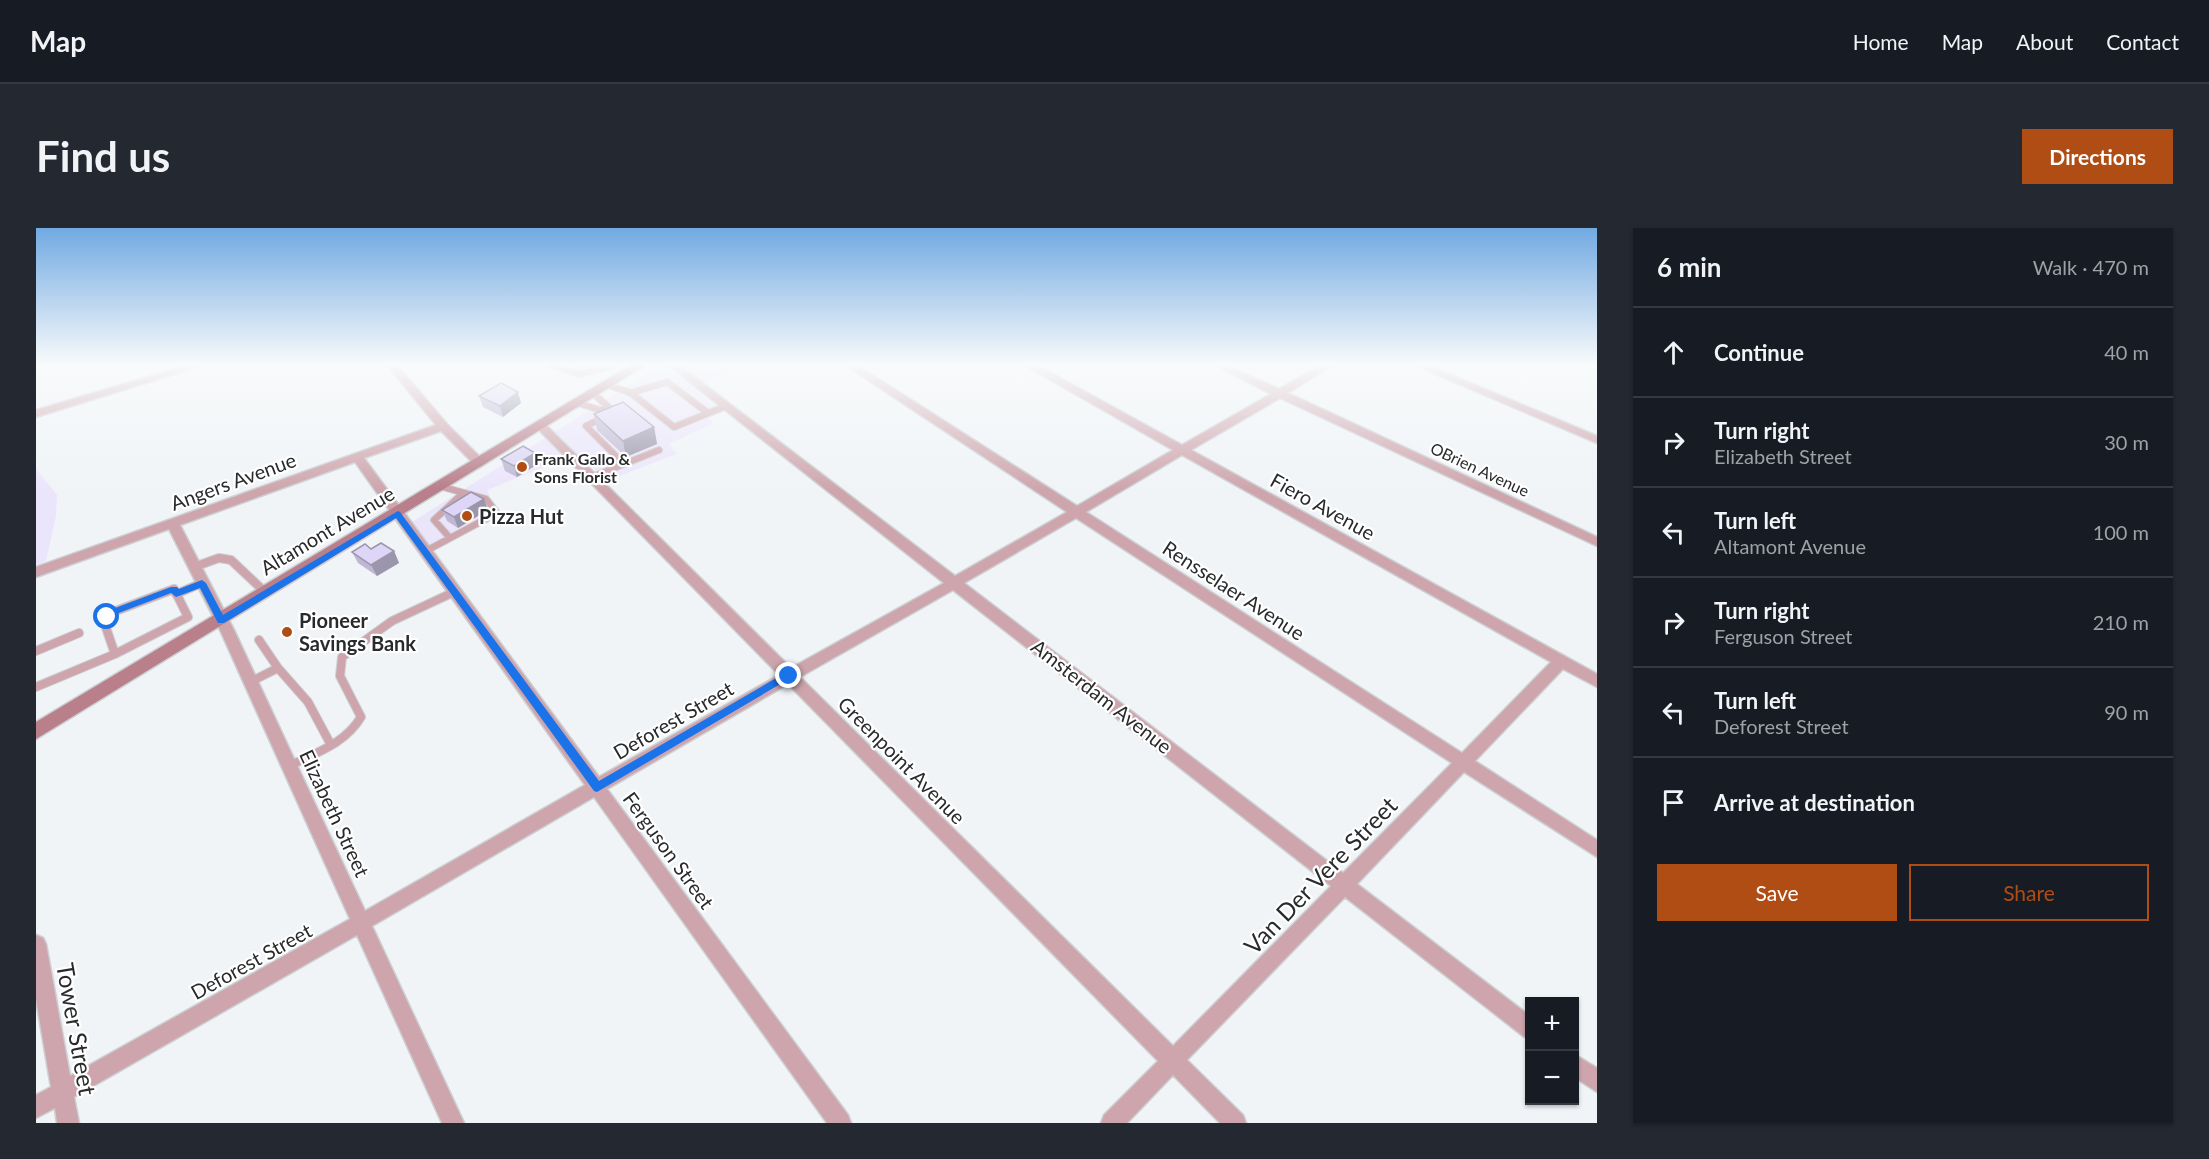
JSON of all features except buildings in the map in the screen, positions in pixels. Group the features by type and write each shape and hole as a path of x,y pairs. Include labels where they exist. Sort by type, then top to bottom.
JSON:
{"main road":[{"name":"Altamont Avenue","path":"36,731 572,407"}],"street":[{"path":"36,414 60,407"},
{"path":"428,407 443,426 480,463"},
{"name":"Amsterdam Avenue","path":"727,407 1525,1025"},
{"name":"Rensselaer Avenue","path":"915,407 1597,849"},
{"name":"Fiero Avenue","path":"1104,407 1597,681"},
{"name":"Deforest Street","path":"36,1107 956,582 1255,407"},
{"name":"OBrien Avenue","path":"1308,407 1597,542"},
{"path":"1518,407 1597,440"},
{"name":"Angers Avenue","path":"36,572 443,426"},
{"name":"Greenpoint Avenue","path":"541,426 1235,1123"},
{"name":"Ferguson Street","path":"357,457 840,1123"},
{"name":"Elizabeth Street","path":"173,523 250,682 453,1123"},
{"name":"Van Der Vere Street","path":"1112,1123 1562,661"},
{"name":"Tower Street","path":"36,944 68,1123"},
{"path":"1579,1067 1597,1081"}],"lane":[{"path":"590,407 600,410 611,409"},
{"path":"608,407 614,412 586,426 624,464"},
{"path":"647,407 674,427 724,407"},
{"path":"700,407 708,413"},
{"path":"592,477 659,450"},
{"path":"424,552 497,513 486,499 462,494 442,486"},
{"path":"450,538 434,520 462,494"},
{"path":"194,567 219,558 231,560 266,593"},
{"path":"115,655 104,622 113,612 202,583"},
{"path":"36,687 115,655 188,617 175,591"},
{"path":"289,766 331,745 357,728 362,717 340,676 342,657 386,625 454,592"},
{"path":"36,651 80,633"},
{"path":"259,640 278,668 308,702 331,745"},
{"path":"250,682 278,668"}],"shaded area":[{"path":"595,407 715,407 723,413 708,418 714,423 669,444 677,454 606,481 579,453 487,490 496,509 462,536 434,551 412,522"},
{"path":"36,469 57,495 56,516 46,561 36,565"}],"place":[{"name":"Frank Gallo & Sons Florist","path":"522,467"},
{"name":"Pizza Hut","path":"467,516"},
{"name":"Pioneer Savings Bank","path":"287,632"}],"route":[{"path":"107,617 113,612 174,589 176,594 202,583 221,621 398,514 597,788 789,676"}]}
